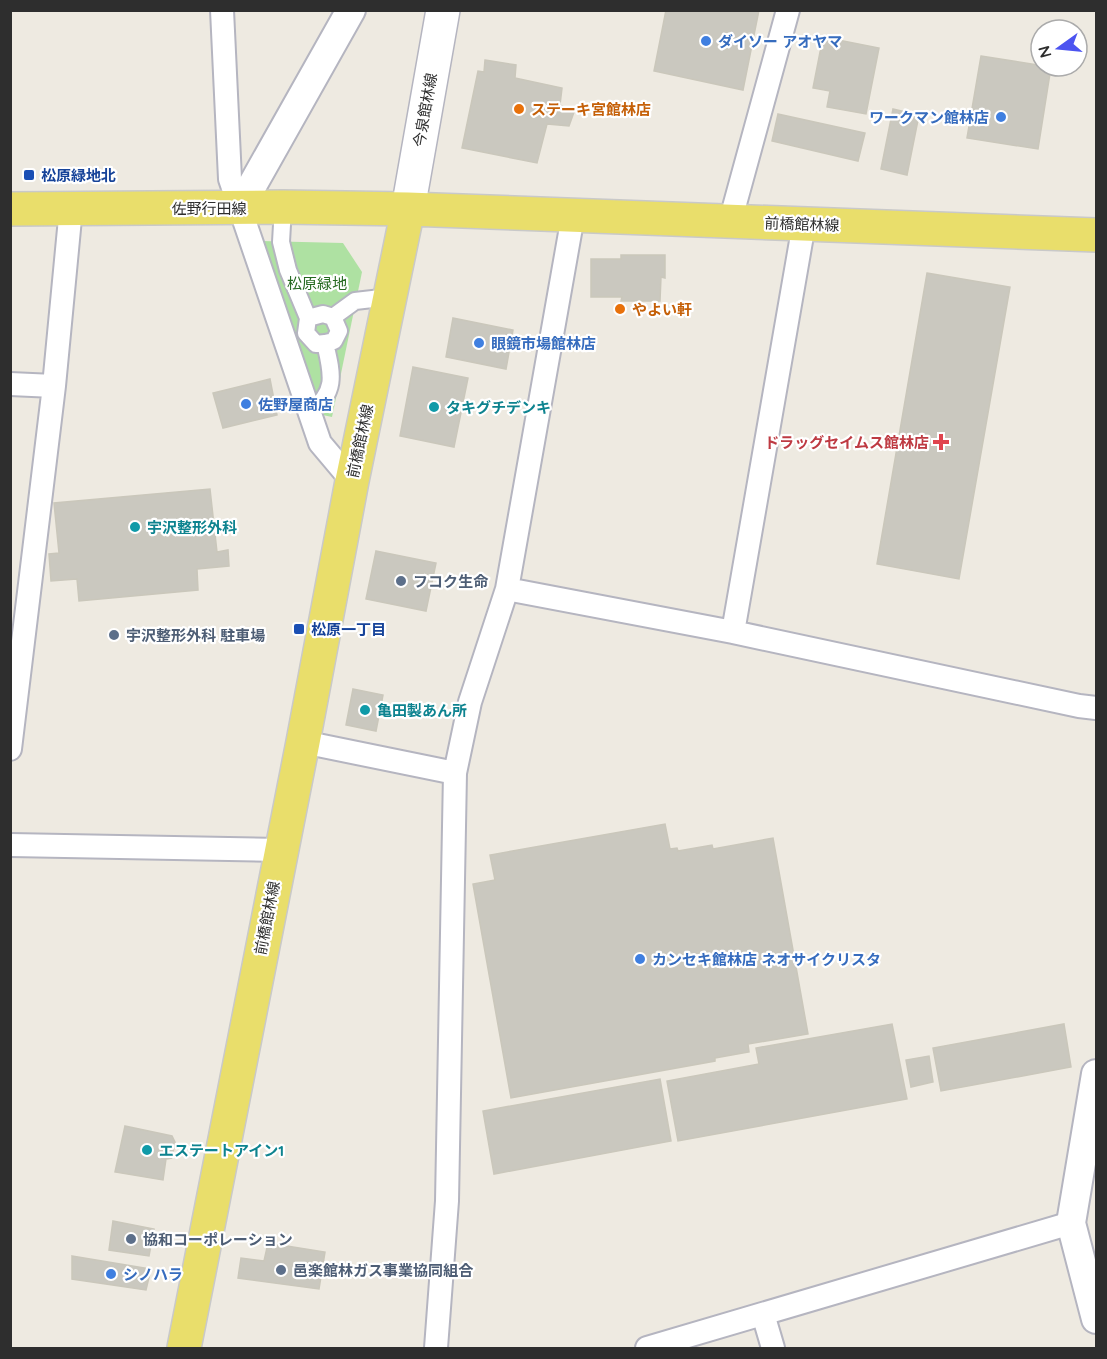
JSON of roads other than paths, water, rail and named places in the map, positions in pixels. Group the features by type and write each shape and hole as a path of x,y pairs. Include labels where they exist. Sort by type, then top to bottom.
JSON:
{"main road":[{"name":"今泉館林線","path":"408,209 443,10"},
{"name":"佐野行田線","path":"10,209 283,207 408,209"},
{"name":"前橋館林線","path":"184,1348 352,481 408,209 1096,235"}],"street":[{"path":"222,10 230,179 320,443 352,481"},
{"path":"240,207 351,10"},
{"path":"730,222 788,10"},
{"path":"283,207 280,242 288,270 308,318 306,333 316,344 334,340 339,331 333,317"},
{"path":"10,749 54,386 71,208"},
{"path":"436,1348 447,1201 455,773 470,702 507,589 573,216"},
{"path":"733,632 804,224"},
{"path":"333,317 355,301 390,297"},
{"path":"308,318 323,314 333,317"},
{"path":"309,412 325,399 333,374 325,343"},
{"path":"10,384 54,386"},
{"path":"507,589 733,632 1096,708"},
{"path":"303,742 455,773"},
{"path":"10,845 64,844 280,850"},
{"path":"1096,1074 1071,1223 1092,1289 1096,1319"},
{"path":"647,1348 1071,1223"},
{"path":"763,1314 773,1348"}],"place":[{"name":"ダイソー アオヤマ","path":"706,41"},
{"name":"ステーキ宮館林店","path":"519,109"},
{"name":"ワークマン館林店","path":"1001,117"},
{"name":"松原緑地北","path":"29,175"},
{"name":"やよい軒","path":"620,309"},
{"name":"眼鏡市場館林店","path":"479,343"},
{"name":"佐野屋商店","path":"246,404"},
{"name":"タキグチデンキ","path":"434,407"},
{"name":"ドラッグセイムス館林店","path":"941,442"},
{"name":"宇沢整形外科","path":"135,527"},
{"name":"フコク生命","path":"401,581"},
{"name":"松原一丁目","path":"299,629"},
{"name":"宇沢整形外科 駐車場","path":"114,635"},
{"name":"亀田製あん所","path":"365,710"},
{"name":"カンセキ館林店 ネオサイクリスタ","path":"640,959"},
{"name":"エステートアイン1","path":"147,1150"},
{"name":"協和コーポレーション","path":"131,1239"},
{"name":"邑楽館林ガス事業協同組合","path":"281,1270"},
{"name":"シノハラ","path":"111,1274"}],"park label":[{"name":"松原緑地","path":"317,283"}]}
